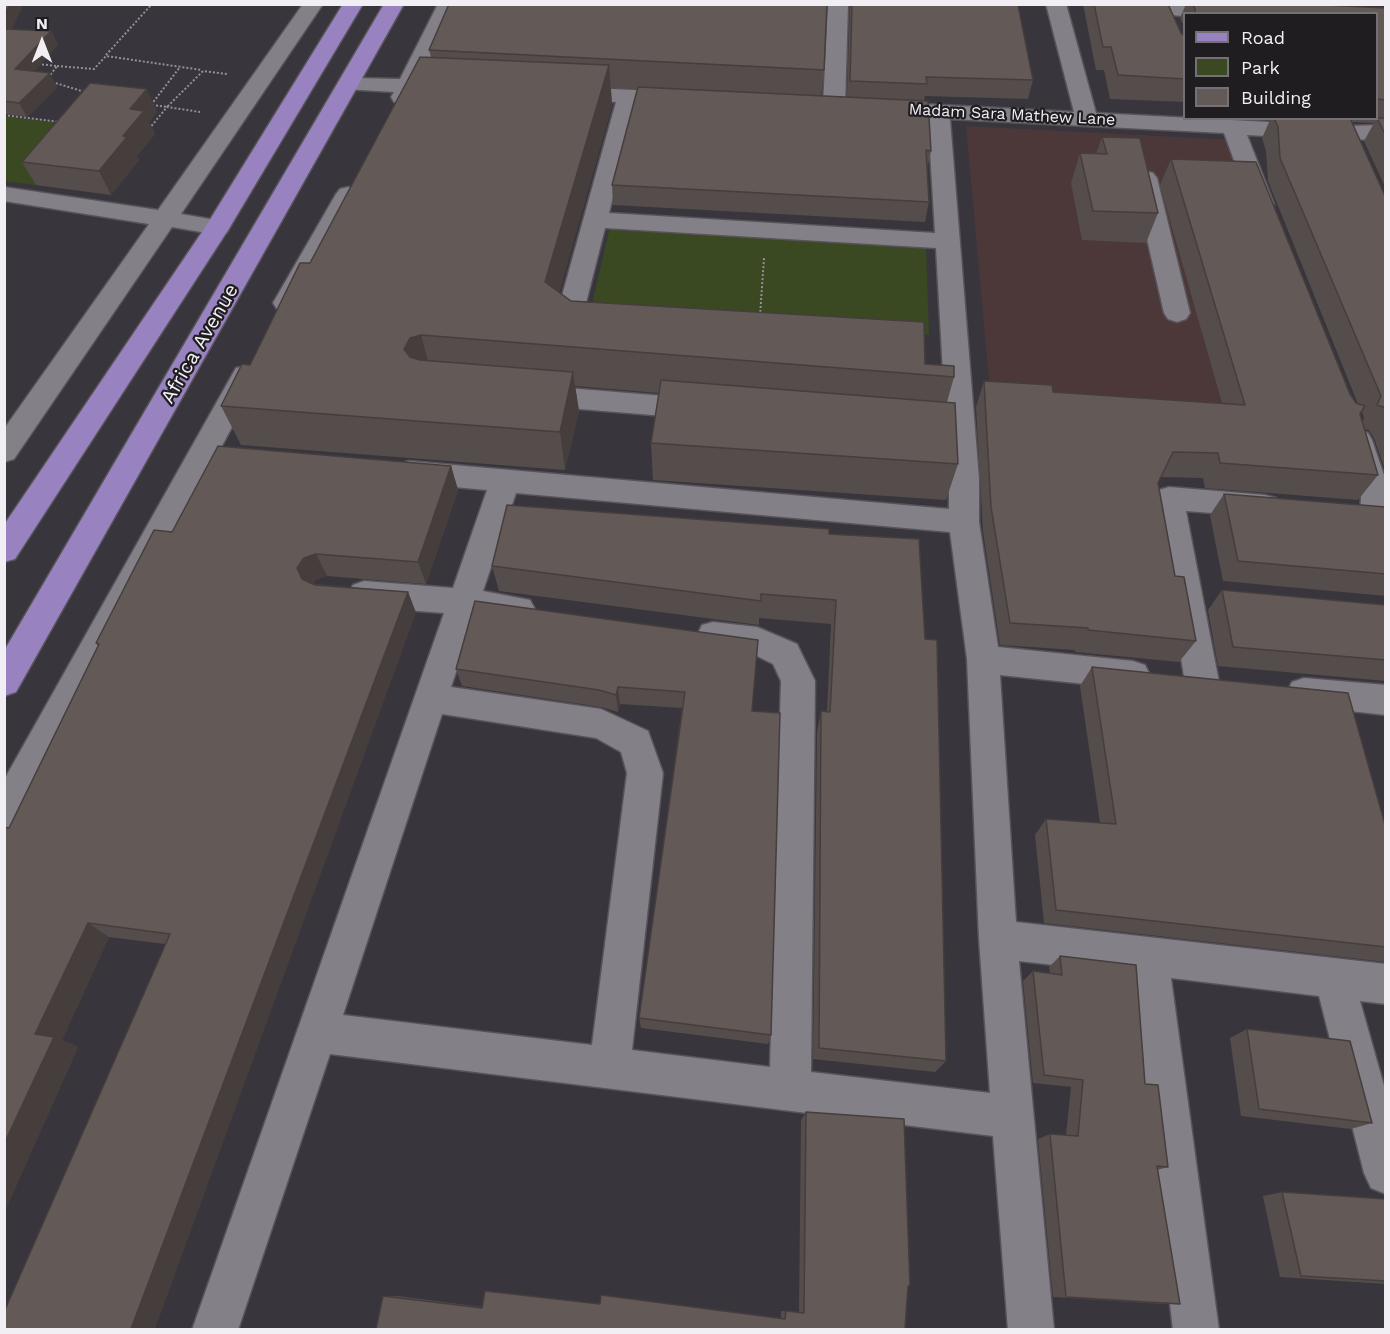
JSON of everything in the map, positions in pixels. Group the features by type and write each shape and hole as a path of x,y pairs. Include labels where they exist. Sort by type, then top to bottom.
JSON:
{"main road":[{"path":"4,550 218,227 353,4"},
{"name":"Africa Avenue","path":"4,682 351,84 394,4"}],"street":[{"path":"4,452 313,4"},
{"path":"392,116 448,4"},
{"path":"834,106 838,4"},
{"path":"1056,4 1088,119"},
{"path":"1100,4 1202,12"},
{"path":"1165,10 1174,32"},
{"path":"351,84 467,88"},
{"path":"547,92 697,99"},
{"path":"628,96 573,303 586,319 631,324"},
{"name":"Madam Sara Mathew Lane","path":"812,105 1346,133 1386,132"},
{"path":"939,112 948,241 944,347 948,428 983,659 998,939 1030,1329"},
{"path":"1131,121 1177,313"},
{"path":"1233,127 1269,221"},
{"path":"1346,133 1357,159"},
{"path":"276,321 363,167"},
{"path":"4,194 218,227"},
{"path":"595,220 948,241"},
{"path":"4,815 259,351"},
{"path":"502,393 725,411"},
{"path":"1358,439 1376,497 1371,515"},
{"path":"201,454 236,457"},
{"path":"388,470 964,522"},
{"path":"215,1329 505,481"},
{"path":"1202,682 1169,498 1295,508"},
{"path":"339,591 465,602 551,613"},
{"path":"1186,593 1221,596"},
{"path":"677,630 757,641 785,654 798,681 790,1089"},
{"path":"983,659 1237,685"},
{"path":"1271,689 1386,700"},
{"path":"431,698 602,724 636,742 645,773 610,1068"},
{"path":"998,939 1386,984"},
{"path":"1149,957 1196,1329"},
{"path":"1334,978 1386,1173"},
{"path":"317,1032 1014,1117"}],"path":[{"path":"36,64 94,69 152,4"},
{"path":"106,56 262,78"},
{"path":"57,66 45,80 93,94"},
{"path":"151,105 180,66"},
{"path":"146,133 167,107 203,70"},
{"path":"142,103 236,117"},
{"path":"4,115 69,123"},
{"path":"760,322 765,230"}],"shaded area":[{"path":"966,126 1235,140 1324,412 990,391"}],"green space":[{"path":"5,116 78,126 97,152 65,189 5,181"},
{"path":"610,227 926,247 929,335 590,312"}],"building":[{"path":"4,4 10,4 4,15"},
{"path":"449,4 827,4 824,70 429,50"},
{"path":"852,4 1018,5 1033,80 926,77 927,84 850,81"},
{"path":"1094,4 1168,4 1183,35 1183,79 1118,75 1111,47 1103,47"},
{"path":"1193,4 1305,4 1386,8 1386,100 1378,99 1378,12 1195,12"},
{"path":"4,29 51,31 15,69 50,73 19,103 4,101"},
{"path":"420,57 609,65 545,282 571,301 924,322 925,364 954,366 954,377 421,335 410,338 404,349 410,357 420,360 573,372 560,432 221,406 242,364 250,365 300,263 310,263"},
{"path":"90,83 147,89 130,109 144,111 123,136 127,137 99,171 22,162"},
{"path":"638,87 928,101 931,151 926,150 929,202 612,185"},
{"path":"1378,118 1386,118 1386,136 1378,120"},
{"path":"1275,120 1351,120 1386,198 1386,408 1377,405 1381,396 1280,158 1278,127"},
{"path":"1102,137 1140,138 1158,213 1093,211 1080,153 1107,154"},
{"path":"1171,159 1256,162 1350,394 1356,403 1365,406 1360,414 1378,475 1220,463 1218,453 1173,452 1158,483 1175,576 1184,577 1196,641 1088,630 1088,628 1010,623 991,507 984,381 1052,385 1053,392 1245,405"},
{"path":"661,380 955,403 958,464 651,443"},
{"path":"218,446 451,466 418,562 316,554 304,558 297,568 302,579 315,585 408,592 131,1329 4,1329 4,1312 170,934 88,923 35,1034 54,1037 4,1144 4,827 9,828 99,644 96,643 154,530 172,532"},
{"path":"1224,494 1386,507 1386,574 1238,561"},
{"path":"507,505 829,529 829,534 919,539 925,639 937,640 946,1061 819,1048 821,711 830,712 836,600 761,594 761,601 492,566"},
{"path":"1222,590 1386,605 1386,660 1233,647"},
{"path":"475,601 758,640 752,711 780,713 771,1035 639,1018 685,692 618,687 616,695 599,690 456,669"},
{"path":"1092,667 1348,693 1386,828 1386,947 1056,910 1046,819 1116,824"},
{"path":"1060,956 1136,965 1145,1084 1158,1085 1168,1167 1157,1166 1180,1304 1066,1297 1050,1134 1078,1136 1083,1080 1044,1075 1033,971 1062,975"},
{"path":"1247,1029 1350,1041 1372,1123 1259,1109"},
{"path":"806,1112 904,1119 910,1286 908,1286 905,1329 376,1329 383,1296 482,1308 485,1291 600,1304 601,1295 785,1319 786,1311 804,1313"},
{"path":"1282,1192 1386,1199 1386,1281 1301,1276"}]}
